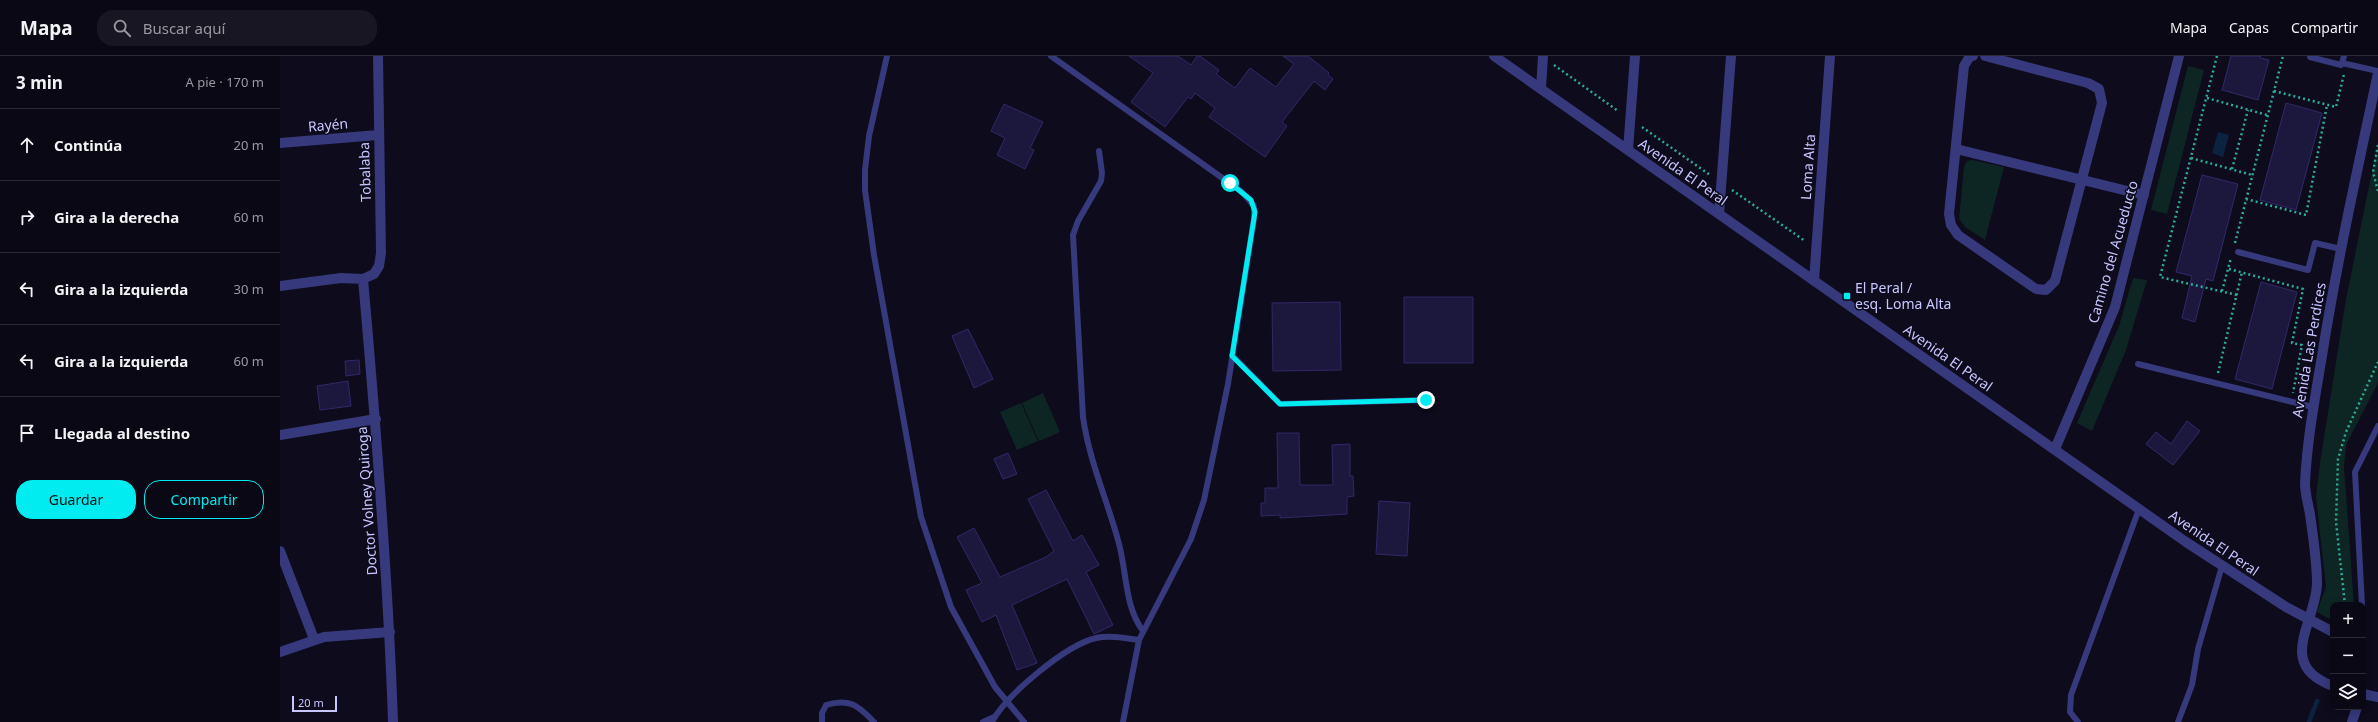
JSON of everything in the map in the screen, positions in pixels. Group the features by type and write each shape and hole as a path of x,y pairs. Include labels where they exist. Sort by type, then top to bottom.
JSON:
{"street":[{"name":"Tobalaba","path":"363,279 374,274 379,266 381,253 378,135 378,56"},
{"name":"Avenida El Peral","path":"1494,56 2222,566 2308,620 2330,631"},
{"path":"1628,150 1635,56"},
{"path":"1719,214 1731,56"},
{"name":"Loma Alta","path":"1814,281 1830,56"},
{"path":"1973,56 1970,56 1964,66 1949,214 1951,225 1958,235 2036,289 2046,290 2055,281 2102,103 2099,89 2088,83 1985,56"},
{"name":"Camino del Acueducto","path":"2055,449 2115,307 2179,56"},
{"path":"1541,89 1543,57"},
{"name":"Avenida Las Perdices","path":"2330,684 2313,675 2308,668 2301,651 2303,634 2317,586 2315,548 2305,485 2308,439 2341,249 2378,72"},
{"name":"Rayén","path":"280,143 378,135"},
{"path":"1956,149 2144,195"},
{"path":"280,286 342,278 363,279"},
{"name":"Doctor Volney Quiroga","path":"363,279 376,419 390,632 393,722"},
{"path":"280,435 376,419"},
{"path":"280,551 314,639"},
{"path":"280,652 314,639 390,632"},
{"path":"2366,695 2378,697"},
{"path":"2352,722 2356,710"}],"lane":[{"path":"887,56 869,136 865,183 874,255 921,516 949,600 995,687 1024,722"},
{"path":"1051,56 1152,130 1174,142 1247,196 1254,206 1254,219 1232,356 1200,514 1191,539 1139,640 1123,722"},
{"path":"2344,56 2342,63 2344,65"},
{"path":"2310,57 2378,72"},
{"path":"1099,151 1102,181 1078,221 1073,235 1083,417 1088,441 1119,542 1132,611 1143,631"},
{"path":"2238,252 2308,270 2315,243 2341,249"},
{"path":"1232,356 1280,404 1426,400"},
{"path":"2138,364 2313,407"},
{"path":"2362,602 2355,472 2378,426"},
{"path":"2078,722 2070,712 2071,695 2139,508"},
{"path":"2178,722 2192,685 2198,649 2222,566"},
{"path":"983,722 993,720 1006,702 1032,677 1087,641 1110,637 1139,640"},
{"path":"822,722 822,713 826,705 839,702 852,704 874,722"}],"path":[{"path":"2217,56 2160,276 2237,295"},
{"path":"2222,291 2283,56"},
{"path":"1543,57 1816,249"},
{"path":"2274,91 2336,107 2344,65"},
{"path":"2207,98 2268,115"},
{"path":"2246,199 2306,214 2327,105"},
{"path":"2232,169 2248,110"},
{"path":"2378,145 2373,172 2378,191"},
{"path":"2191,158 2252,175"},
{"path":"2228,269 2303,289 2292,343 2302,345 2292,402"},
{"path":"2216,383 2242,272"}],"green space":[{"path":"2188,66 2204,70 2167,214 2151,210"},
{"path":"2378,142 2378,383 2346,445 2344,467 2354,602 2330,602 2330,619 2317,612 2326,587 2316,497 2346,299"},
{"path":"1973,160 2004,167 1985,240 1965,227 1959,219 1964,167 1967,161"},
{"path":"2133,278 2147,280 2126,350 2092,431 2077,423 2119,326"},
{"path":"1043,393 1060,432 1039,441 1022,403"},
{"path":"1021,403 1038,441 1017,450 1000,412"}],"water":[{"path":"2218,132 2229,135 2223,157 2212,153"}],"building":[{"path":"1129,56 1178,56 1191,65 1197,56 1200,56 1219,70 1216,74 1235,88 1250,68 1276,87 1294,64 1283,56 1308,56 1329,73 1328,75 1333,79 1325,90 1314,81 1282,122 1287,126 1265,157 1209,117 1215,108 1195,93 1191,99 1188,97 1165,127 1131,102 1153,73"},
{"path":"2231,56 2261,56 2260,58 2269,60 2258,100 2222,90"},
{"path":"2286,103 2322,113 2296,210 2260,200"},
{"path":"1004,104 1043,122 1030,148 1034,150 1025,169 997,155 1005,138 991,131"},
{"path":"2202,175 2238,184 2213,281 2206,279 2195,322 2182,318 2192,276 2176,272"},
{"path":"2261,282 2297,292 2272,389 2235,379"},
{"path":"1404,297 1473,297 1473,363 1404,363"},
{"path":"1340,302 1341,370 1273,371 1272,303"},
{"path":"968,329 993,379 974,388 952,336"},
{"path":"359,360 360,374 346,376 345,361"},
{"path":"348,381 351,406 320,410 317,386"},
{"path":"2187,421 2200,431 2173,465 2146,444 2156,432 2171,444"},
{"path":"1277,433 1299,433 1300,485 1333,485 1332,445 1350,444 1350,476 1353,476 1354,496 1347,497 1347,514 1280,518 1280,515 1261,516 1261,503 1265,503 1265,488 1278,488"},
{"path":"1008,453 1017,474 1003,479 994,459"},
{"path":"1046,490 1073,541 1082,535 1099,565 1086,572 1113,625 1094,634 1067,579 1012,605 1037,663 1017,670 996,615 982,622 966,590 982,583 957,537 974,528 1000,577 1046,557 1054,551 1028,499"},
{"path":"1379,501 1410,503 1407,556 1376,554"}],"waterway":[{"path":"2309,722 2317,701"}],"place":[{"name":"El Peral / esq. Loma Alta","path":"1847,296"}],"route":[{"path":"1230,183 1251,200 1255,212 1232,356 1260,383 1276,402 1280,404 1426,400"}]}
